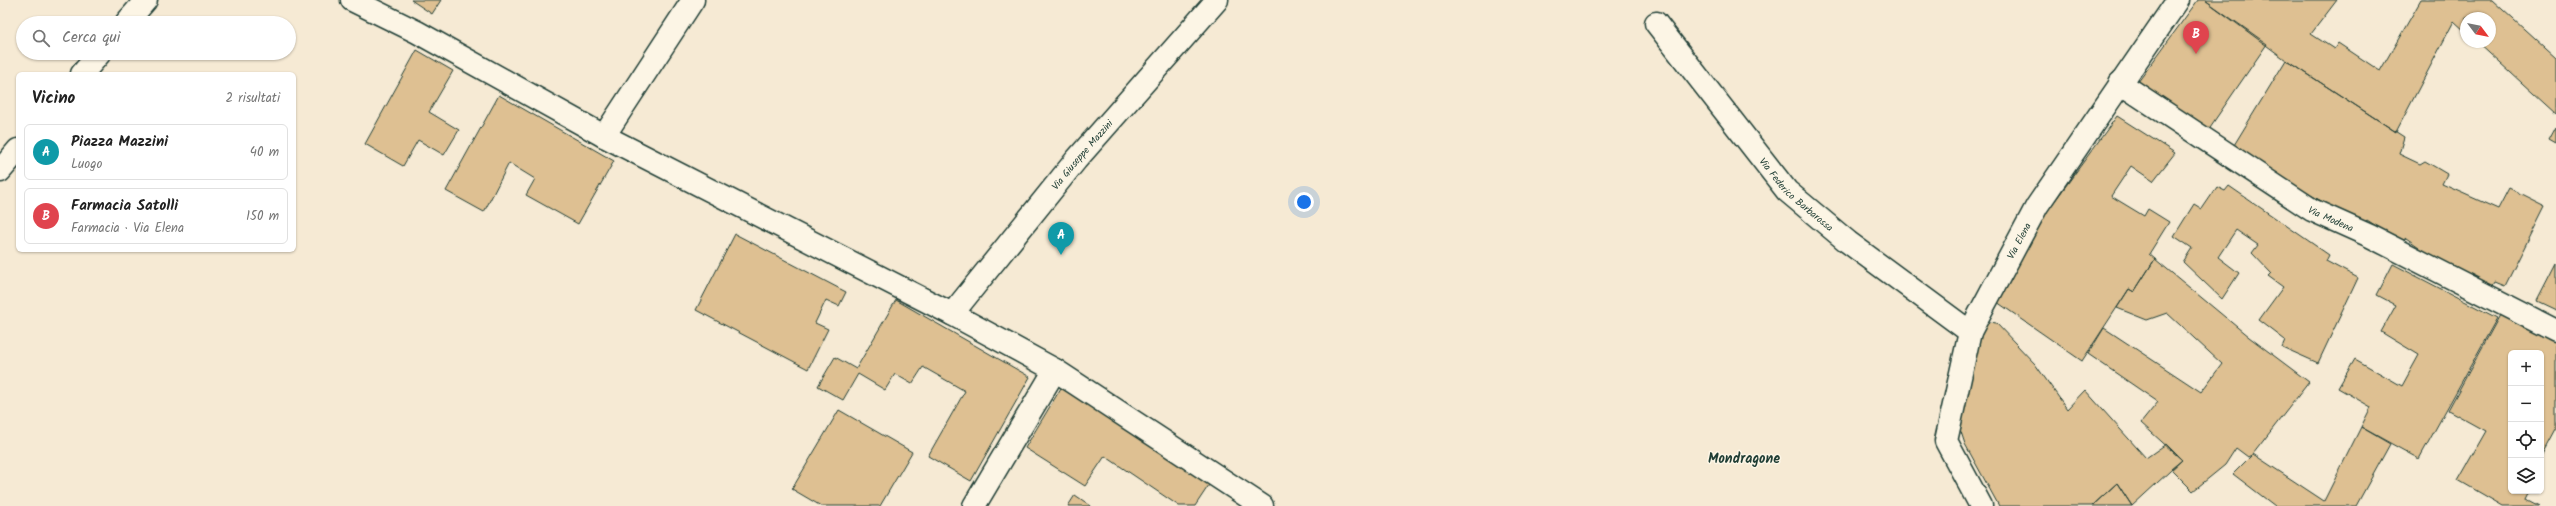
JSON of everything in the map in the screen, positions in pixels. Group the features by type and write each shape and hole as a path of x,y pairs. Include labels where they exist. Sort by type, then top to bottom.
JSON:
{"street":[{"path":"132,16 146,0"},
{"path":"352,0 418,32 604,136 952,314 1055,370 1262,506"},
{"path":"604,136 693,0"},
{"name":"Via Giuseppe Mazzini","path":"952,314 1076,160 1217,0"},
{"name":"Via Elena","path":"1981,506 1946,441 1970,332 2037,206 2178,0"},
{"name":"Via Federico Barbarossa","path":"1656,23 1787,191 1848,242 1970,332"},
{"path":"84,72 94,60"},
{"name":"Via Modena","path":"2120,83 2312,210 2370,236 2556,331"},
{"path":"0,171 16,152"},
{"path":"974,506 1055,370"}],"building":[{"path":"411,0 441,0 432,14"},
{"path":"2198,0 2205,0 2267,44 2208,130 2138,82"},
{"path":"2205,0 2337,0 2311,34 2334,49 2338,43 2380,71 2421,0 2492,0 2556,58 2556,114 2484,48 2496,48 2496,12 2460,12 2460,26 2454,21 2396,132 2286,60"},
{"path":"417,50 453,71 429,112 459,130 444,155 418,140 403,166 365,144"},
{"path":"2286,60 2404,137 2399,154 2420,164 2425,161 2447,174 2442,184 2498,209 2509,188 2545,206 2505,286 2495,282 2492,287 2417,251 2419,247 2406,238 2401,242 2367,220 2362,224 2231,150"},
{"path":"499,95 614,161 578,224 526,195 535,179 509,163 484,212 446,191"},
{"path":"2117,116 2175,153 2153,181 2131,166 2111,196 2144,216 2148,209 2169,222 2149,254 2155,259 2134,292 2129,289 2082,361 1997,302 2035,228"},
{"path":"2556,127 2556,144 2549,140"},
{"path":"2229,186 2329,255 2326,261 2358,278 2318,363 2282,347 2285,340 2259,320 2283,287 2268,276 2271,273 2252,253 2258,245 2236,230 2218,257 2239,273 2222,299 2183,262 2192,248 2174,236 2194,204 2202,209 2217,187 2225,191"},
{"path":"735,234 846,292 839,306 826,300 815,323 828,329 808,369 696,310"},
{"path":"2155,259 2249,337 2309,382 2253,454 2248,457 2236,448 2225,465 2193,491 2171,469 2182,460 2141,423 2158,402 2088,354 2104,328 2201,392 2222,364 2167,313 2147,320 2117,308 2129,289 2134,292"},
{"path":"2393,264 2497,318 2419,459 2361,427 2371,407 2338,388 2355,359 2402,386 2419,355 2381,332 2396,305 2377,295"},
{"path":"2556,264 2556,310 2537,301"},
{"path":"896,300 1030,377 971,481 928,456 965,391 923,367 912,384 895,374 885,390 858,374 843,400 818,386 835,357 856,369"},
{"path":"2500,315 2556,343 2556,430 2544,452 2544,350 2508,350 2508,494 2528,494 2526,499 2539,506 2503,506 2458,480 2486,431 2448,410"},
{"path":"1985,321 1996,323 2035,364 2067,409 2085,390 2146,458 2166,444 2182,460 2132,506 2117,483 2092,506 1999,506 1965,444 1959,426 1968,374"},
{"path":"1061,388 1211,482 1195,506 1179,506 1105,456 1085,486 1025,448"},
{"path":"839,410 912,452 880,506 821,506 792,489"},
{"path":"2361,427 2390,444 2356,506 2275,506 2233,474 2253,454 2324,501"},
{"path":"2117,483 2132,506 2092,506"},
{"path":"1075,495 1091,506 1068,506"}],"place":[{"name":"Farmacia Satolli","path":"2196,54"},
{"name":"Piazza Mazzini","path":"1061,255"}],"district":[{"name":"Mondragone","path":"1744,458"}]}
